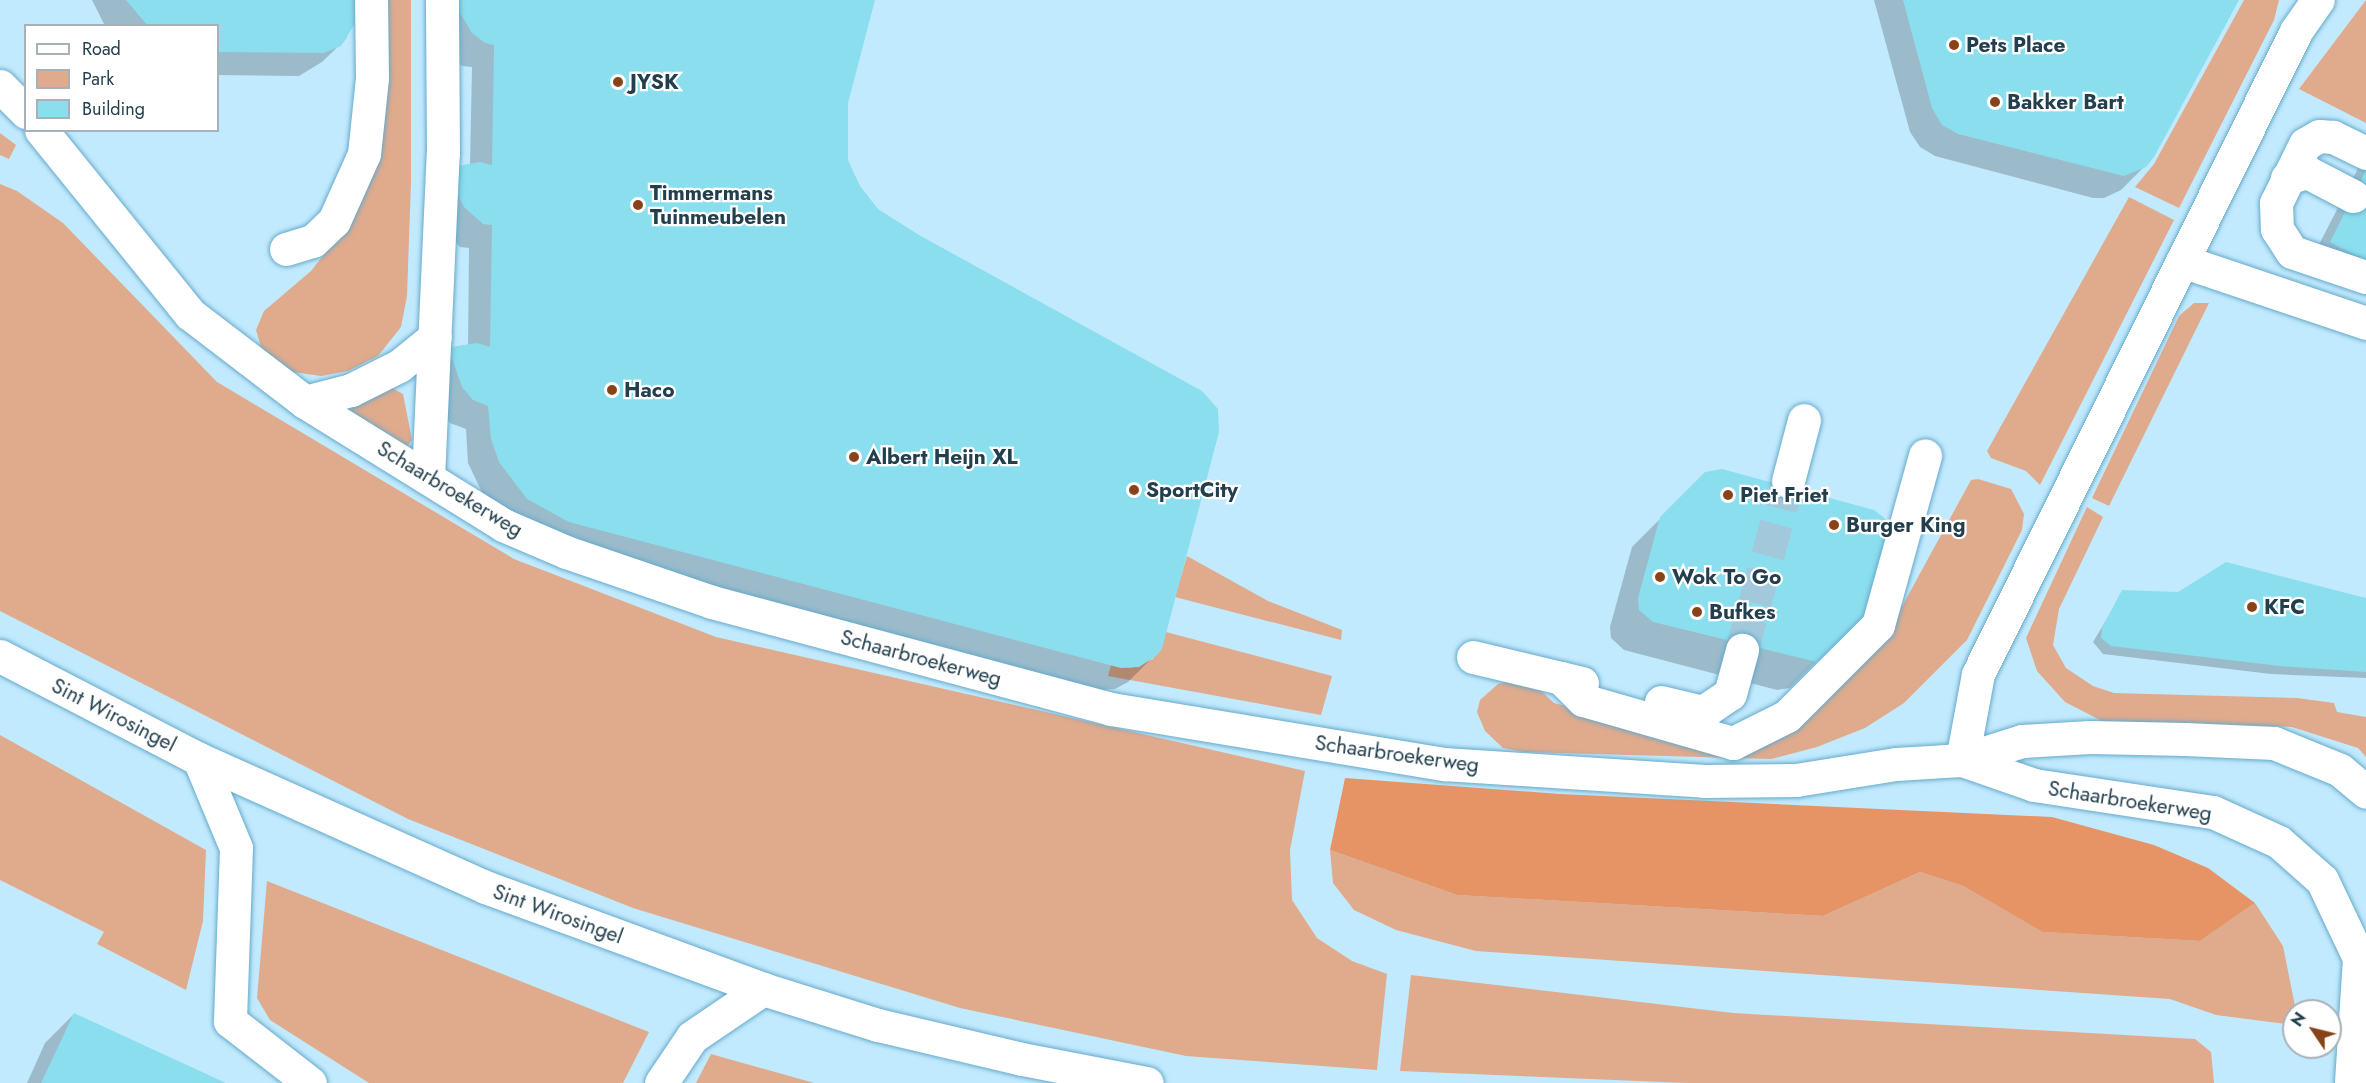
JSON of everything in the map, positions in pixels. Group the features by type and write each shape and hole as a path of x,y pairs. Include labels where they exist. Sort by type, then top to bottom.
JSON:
{"street":[{"path":"286,249 314,242 334,221 364,154 372,78 371,0"},
{"path":"428,478 443,153 442,0"},
{"path":"1962,760 1978,674 2296,32 2318,0"},
{"path":"0,86 24,110"},
{"name":"Schaarbroekerweg","path":"43,132 190,314 305,402 503,525 566,552 712,602 1111,709 1444,764 1704,781 1796,780 1896,764 1962,760 2022,741 2090,737 2274,743 2340,770 2366,792"},
{"path":"2366,153 2333,137 2319,136 2305,144 2276,203 2277,229 2292,252 2366,277"},
{"path":"2287,178 2307,172 2353,196"},
{"path":"2182,261 2366,323"},
{"path":"305,402 351,390 399,366 435,337"},
{"path":"1788,481 1804,420"},
{"path":"1561,678 1583,700 1733,743 1787,716 1878,625 1925,455"},
{"path":"1473,657 1704,712 1730,693 1742,650"},
{"name":"Sint Wirosingel","path":"0,656 199,759 485,887 763,989 878,1025 1022,1059 1147,1083"},
{"path":"199,759 236,848 230,1021 310,1083"},
{"name":"Schaarbroekerweg","path":"1962,760 2034,785 2213,812 2279,842 2322,880 2359,958 2352,1083"},
{"path":"661,1083 692,1037 763,989"}],"green space":[{"path":"381,0 411,0 411,183 407,296 401,327 378,356 348,371 321,376 286,371 263,354 256,330 264,311 311,271 333,243"},
{"path":"2244,0 2279,0 2274,20 2179,208 2135,187 2154,164"},
{"path":"2366,0 2366,123 2299,89"},
{"path":"0,133 16,145 9,159 0,155"},
{"path":"0,184 17,191 63,223 217,382 514,559 716,637 1305,771 1290,850 1292,900 1317,938 1352,961 1387,974 1377,1070 1186,1056 960,1008 633,908 408,819 0,611"},
{"path":"2129,197 2174,220 2040,485 2026,471 1991,458 1987,451"},
{"path":"2194,303 2209,303 2109,506 2092,498 2179,316"},
{"path":"390,387 403,394 412,440 405,449 349,415 355,402"},
{"path":"1978,479 2011,489 2024,514 2022,530 1967,640 1904,703 1865,728 1817,747 1771,759 1524,752 1503,748 1485,731 1477,712 1480,700 1498,684 1519,678 1540,690 1554,703 1730,750 1893,623 1971,480"},
{"path":"2087,507 2103,517 2059,609 2053,645 2066,668 2093,686 2114,693 2297,698 2334,703 2337,712 2366,717 2366,757 2358,748 2292,727 2102,721 2065,702 2037,671 2026,638"},
{"path":"1187,556 1268,601 1342,630 1341,640 1175,597"},
{"path":"1166,632 1332,676 1321,715 1108,676 1111,665 1131,668 1153,659"},
{"path":"0,735 206,850 203,921 186,990 97,944 104,932 0,880"},
{"path":"1330,850 1457,895 1823,916 1920,872 1963,886 2044,932 2200,941 2255,903 2283,946 2294,999 2282,999 2282,1023 2216,1015 2170,999 1476,951 1396,930 1354,910 1333,883"},
{"path":"267,881 649,1032 623,1083 369,1083 270,1020 257,998"},
{"path":"1411,975 1733,1013 2195,1039 2211,1052 2214,1083 1687,1083 1400,1071"},
{"path":"711,1054 814,1083 696,1083"}],"shaded area":[{"path":"1345,778 1560,794 2052,817 2154,845 2208,868 2255,903 2200,941 2043,932 1963,886 1920,872 1823,916 1457,895 1330,850"}],"building":[{"path":"126,0 356,0 356,22 341,46 324,53 219,52 219,24 146,24"},
{"path":"457,0 875,0 848,103 848,160 860,186 878,209 919,235 1202,391 1218,409 1219,432 1162,649 1156,656 1139,667 1121,668 569,522 527,499 499,462 491,439 488,406 473,400 462,387 451,355 450,347 477,343 490,347 492,225 483,224 464,207 456,191 452,167 480,162 492,165 494,45 485,43 472,33 459,11"},
{"path":"1903,0 2239,0 2154,157 2146,167 2124,176 1958,134 1942,125 1932,108"},
{"path":"2366,170 2366,261 2330,242"},
{"path":"1722,469 1874,510 1887,520 1889,528 1864,619 1817,662 1653,622 1639,610 1638,598 1660,517 1705,472"},
{"path":"2226,562 2366,598 2366,672 2280,666 2111,646 2101,638 2102,628 2122,590 2178,592"},
{"path":"74,1013 226,1083 41,1083"}],"tunnel":[{"path":"1742,650 1788,481"}],"place":[{"name":"Pets Place","path":"1954,45"},
{"name":"JYSK","path":"618,82"},
{"name":"Bakker Bart","path":"1995,102"},
{"name":"Timmermans Tuinmeubelen","path":"638,205"},
{"name":"Haco","path":"612,390"},
{"name":"Albert Heijn XL","path":"854,457"},
{"name":"SportCity","path":"1134,490"},
{"name":"Piet Friet","path":"1728,495"},
{"name":"Burger King","path":"1834,525"},
{"name":"Wok To Go","path":"1660,577"},
{"name":"KFC","path":"2252,607"},
{"name":"Bufkes","path":"1697,612"}]}
